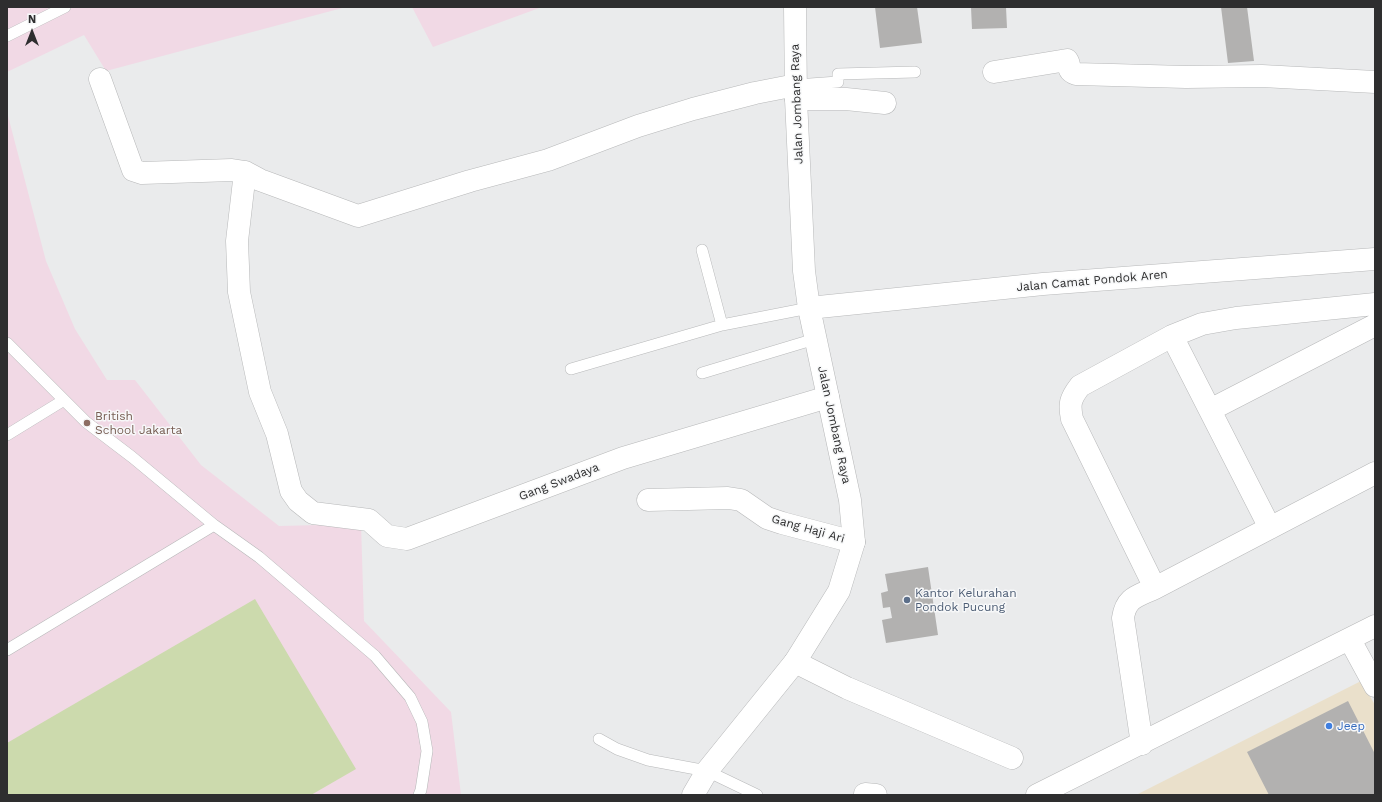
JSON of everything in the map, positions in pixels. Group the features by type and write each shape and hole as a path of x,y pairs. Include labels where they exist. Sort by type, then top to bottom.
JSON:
{"street":[{"name":"Jalan Jombang Raya","path":"693,795 707,771 795,662 839,591 854,542 850,500 815,339 804,272 796,92 795,7"},
{"path":"994,72 1066,60 1071,72 1076,74 1186,77 1262,76 1375,82"},
{"path":"100,79 134,170 142,174 232,170 245,172 260,180 358,216 470,181 548,160 638,126 727,100 796,92 885,103"},
{"name":"Gang Swadaya","path":"245,172 237,241 239,292 260,392 278,434 291,491 298,501 312,513 369,520 386,536 407,539 623,458 828,397"},
{"name":"Jalan Camat Pondok Aren","path":"809,308 1043,284 1375,259"},
{"path":"1155,588 1072,419 1070,407 1072,396 1080,386 1172,336 1202,324 1236,318 1375,304"},
{"path":"1210,410 1375,325"},
{"path":"1172,336 1270,528"},
{"path":"1142,744 1123,618 1124,608 1132,598 1155,588 1375,473"},
{"name":"Gang Haji Ari","path":"648,500 728,498 741,500 767,518 854,542"},
{"path":"1037,795 1142,744 1375,626"},
{"path":"1350,640 1375,686"},
{"path":"795,662 847,688 1012,758"}],"lane":[{"path":"7,36 65,7"},
{"path":"796,92 838,82 838,74 915,72"},
{"path":"702,250 722,325"},
{"path":"571,369 722,325 809,308"},
{"path":"702,373 815,339"},
{"path":"7,343 86,422 132,457 214,525 259,557 375,656 410,698 422,722 427,751 419,795"},
{"path":"7,435 64,400"},
{"path":"7,650 214,525"},
{"path":"599,739 617,749 648,760 707,771 757,795"}],"shaded area":[{"path":"7,7 346,7 106,71 84,35 7,72"},
{"path":"412,7 542,7 433,47"},
{"name":"British School Jakarta","path":"7,112 46,261 75,329 107,380 135,380 201,465 279,526 361,524 364,621 451,712 461,795 7,795"},
{"path":"1361,681 1375,705 1375,795 1136,795"}],"green space":[{"path":"255,599 356,769 311,795 7,795 7,743"}],"building":[{"path":"875,7 917,7 922,43 880,48"},
{"path":"971,7 1006,7 1007,28 972,29"},
{"path":"1221,7 1247,7 1254,61 1228,63"},
{"name":"Kantor Kelurahan Pondok Pucung","path":"928,567 938,635 886,643 882,620 892,618 890,607 883,608 881,593 888,591 885,574"},
{"name":"Jeep","path":"1348,701 1375,754 1375,795 1269,795 1247,752"}],"place":[{"name":"British School Jakarta","path":"87,423"},
{"name":"Kantor Kelurahan Pondok Pucung","path":"907,600"},
{"name":"Jeep","path":"1329,726"}]}
